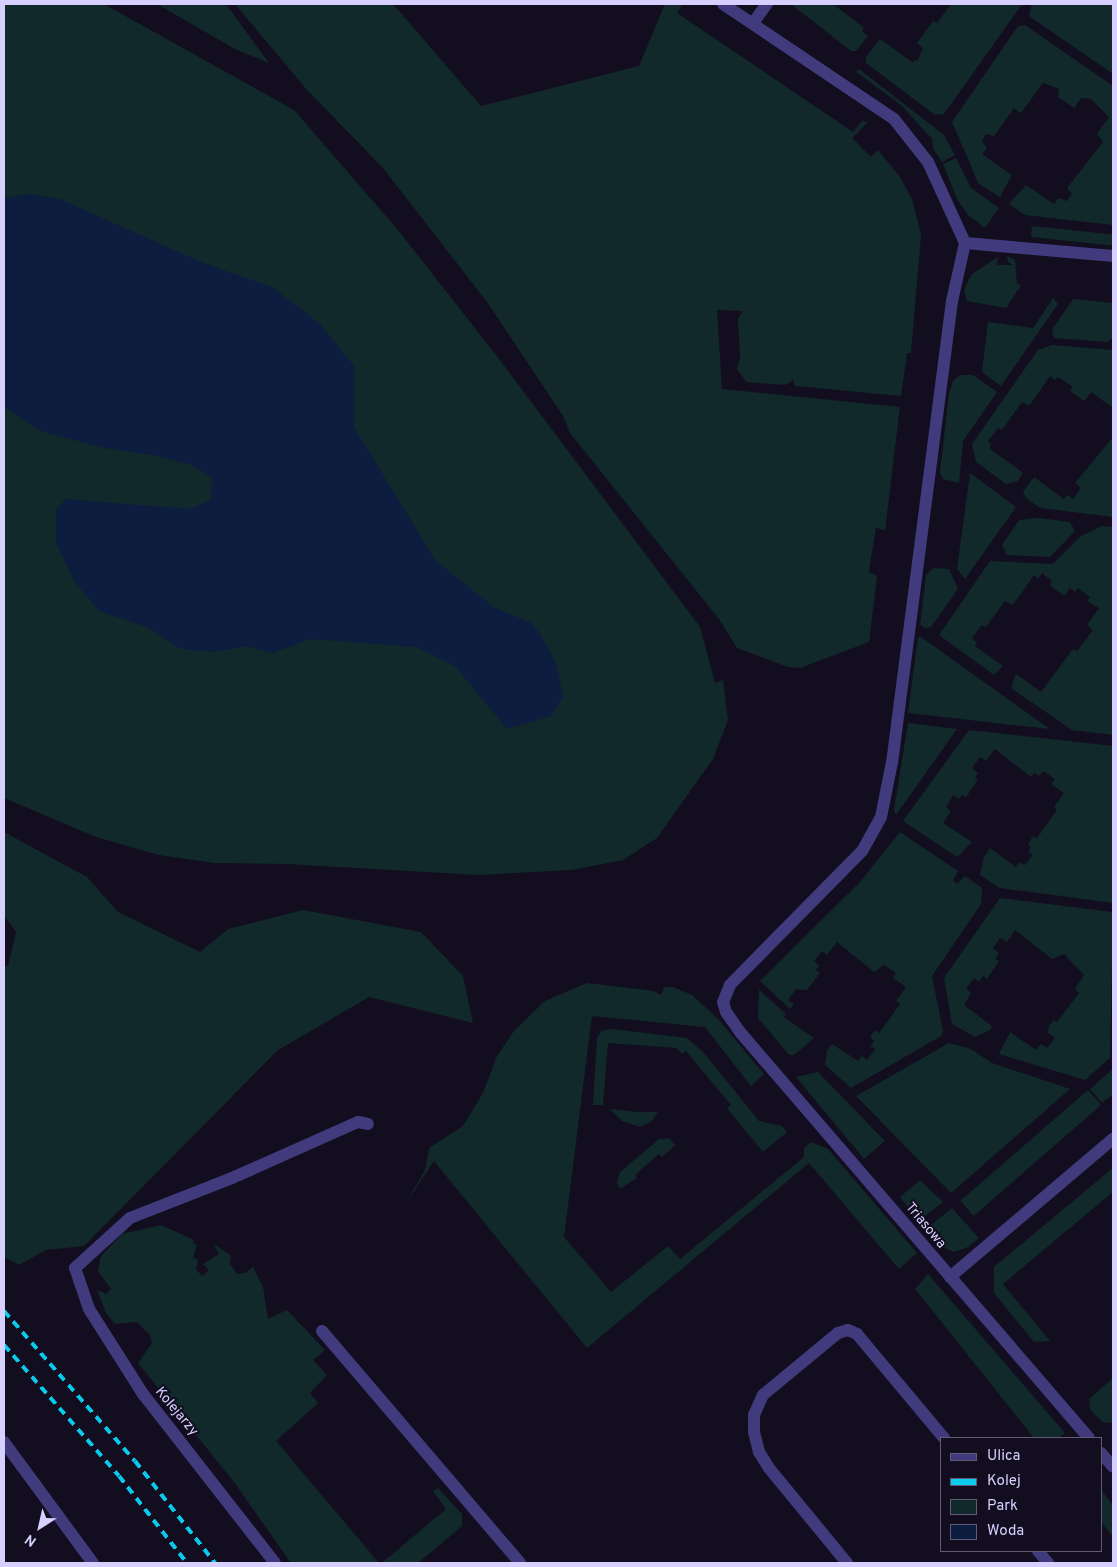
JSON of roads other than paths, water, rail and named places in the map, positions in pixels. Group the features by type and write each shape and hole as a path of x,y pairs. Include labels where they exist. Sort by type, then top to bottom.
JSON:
{"street":[{"path":"723,4 894,119 928,162 965,243 1113,256"},
{"path":"753,23 766,4"},
{"name":"Triasowa","path":"965,243 952,300 892,762 881,817 862,850 730,985 723,1002 726,1012 740,1032 1088,1437"},
{"name":"Kolejarzy","path":"275,1563 143,1394 89,1309 75,1268 130,1218 232,1178 358,1122 368,1124"},
{"path":"950,1278 1113,1139"},
{"path":"847,1563 768,1468 759,1452 754,1432 754,1415 763,1395 838,1333 848,1330 857,1334 943,1437"},
{"path":"322,1331 520,1563"},
{"path":"4,1442 92,1563"},
{"path":"1102,1453 1113,1467"},
{"path":"1039,1552 1048,1563"}],"water":[{"path":"28,194 60,199 201,262 272,287 320,324 354,366 354,427 435,560 495,608 532,623 540,634 557,665 563,697 551,716 507,729 456,667 416,647 311,639 272,653 247,646 215,652 181,649 147,627 99,611 75,582 56,543 56,511 65,499 190,509 211,500 212,477 191,465 158,456 104,448 40,431 4,407 4,198"}],"railway":[{"path":"4,1311 135,1461 215,1563"},
{"path":"4,1345 119,1476 187,1563"}]}
